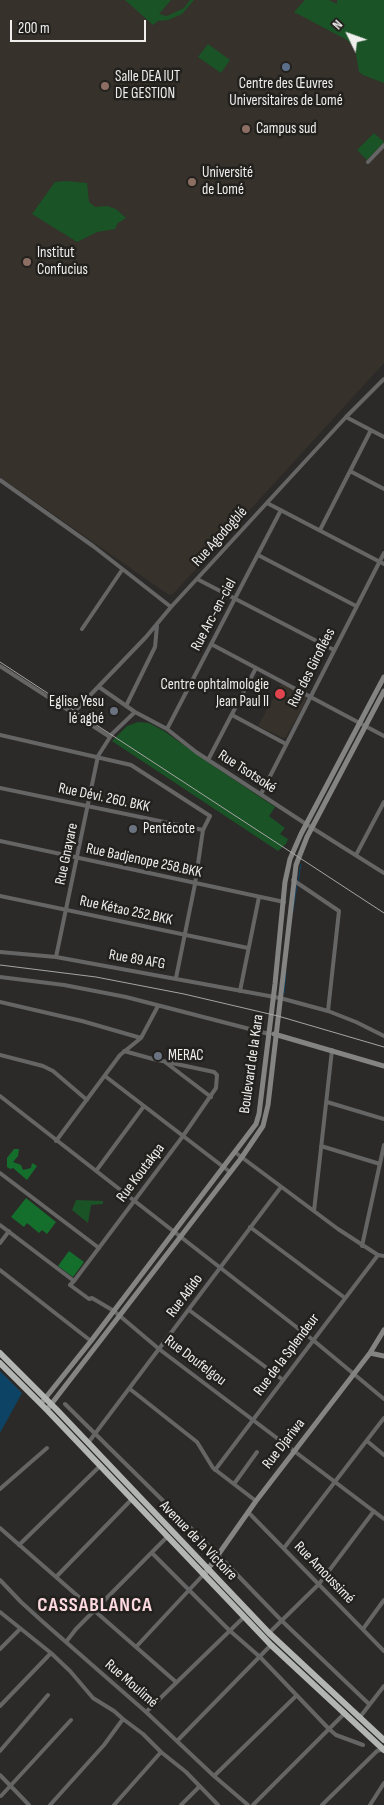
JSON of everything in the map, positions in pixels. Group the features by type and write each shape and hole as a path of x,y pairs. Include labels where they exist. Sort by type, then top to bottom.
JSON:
{"highway":[{"name":"Avenue de la Victoire","path":"0,1353 43,1401 88,1443 206,1572 244,1617 272,1645 346,1711 384,1740"},
{"name":"Avenue de la Victoire","path":"0,1363 43,1401"},
{"name":"Avenue de la Victoire","path":"49,1407 100,1466 168,1536 346,1711"},
{"name":"Avenue de la Victoire","path":"357,1720 383,1749"}],"main road":[{"name":"Boulevard de la Kara","path":"43,1401 236,1153 258,1119 269,1034 282,901 290,861 306,824 384,677"},
{"name":"Boulevard de la Kara","path":"49,1407 261,1131 265,1121 296,863 312,828 384,691"},
{"path":"269,1034 276,1034 384,1066"},
{"name":"Rue Djariwa","path":"206,1572 256,1501 370,1353 384,1330"},
{"path":"370,1353 384,1356"}],"street":[{"path":"368,162 384,145"},
{"name":"Rue Agodogblé","path":"74,712 156,626 346,417 384,379"},
{"path":"346,417 384,437"},
{"path":"320,530 371,430"},
{"path":"350,471 384,489"},
{"path":"0,480 93,546 171,608"},
{"path":"266,503 382,563"},
{"name":"Rue Arc-en-ciel","path":"167,730 281,510"},
{"name":"Rue des Giroflées","path":"261,794 356,606 382,563 384,553"},
{"path":"258,555 356,606"},
{"path":"82,629 122,570"},
{"path":"197,579 334,650"},
{"path":"126,706 155,647 156,626"},
{"path":"211,644 384,736"},
{"path":"0,666 74,712 107,741"},
{"path":"208,760 256,668"},
{"name":"Rue Tsotsoké","path":"99,687 135,712 167,730 208,760 312,828 384,873"},
{"name":"Rue Gnayare","path":"56,957 98,756 107,741 135,712"},
{"path":"232,716 286,744"},
{"path":"0,735 98,756 136,767 210,816 203,830 195,884 176,978"},
{"name":"Rue Dévi. 260. BKK","path":"0,788 203,830"},
{"path":"356,855 384,802"},
{"name":"Rue Badjenope 258.BKK","path":"0,841 282,901"},
{"path":"293,880 340,911 328,1012"},
{"name":"Rue Kétao 252.BKK","path":"0,896 248,948"},
{"path":"240,991 258,897"},
{"name":"Rue 89 AFG","path":"0,952 56,957 272,996 356,1022 384,1036"},
{"path":"0,977 64,984 269,1034"},
{"path":"0,1002 82,1021 141,1038"},
{"path":"56,1141 124,1051 141,1038 158,1006"},
{"path":"314,1211 332,1050"},
{"path":"124,1051 164,1062 211,1097"},
{"path":"0,1055 44,1066 53,1071 87,1100"},
{"name":"Rue Koutakpa","path":"74,1281 183,1136 216,1088 217,1075 209,1070 164,1062"},
{"path":"105,1076 230,1172"},
{"path":"1,1098 313,1340 384,1398"},
{"path":"327,1102 384,1120"},
{"path":"96,1172 144,1106"},
{"path":"362,1246 384,1145"},
{"path":"321,1146 380,1164"},
{"path":"236,1153 362,1246 378,1255 384,1256"},
{"path":"0,1173 99,1248"},
{"name":"Rue Adido","path":"88,1443 281,1187"},
{"name":"Rue Doufelgou","path":"0,1225 74,1281 70,1285 89,1299 92,1298 114,1311 159,1349 384,1519"},
{"path":"250,1227 345,1298"},
{"path":"0,1243 9,1231"},
{"name":"Rue de la Splendeur","path":"215,1470 378,1255"},
{"path":"0,1270 91,1341"},
{"path":"189,1310 283,1380"},
{"path":"130,1389 197,1442 215,1470 256,1501"},
{"path":"66,1404 281,1620 369,1704"},
{"path":"284,1548 384,1418"},
{"path":"367,1441 384,1455"},
{"path":"0,1489 47,1448"},
{"path":"234,1484 257,1452"},
{"path":"19,1545 100,1466"},
{"path":"56,1577 132,1499"},
{"path":"269,1634 319,1584 374,1511"},
{"name":"Rue Amoussimé","path":"248,1512 384,1651"},
{"path":"0,1528 176,1682"},
{"path":"66,1642 168,1536"},
{"path":"152,1553 229,1630 260,1657 329,1729 336,1735 363,1745"},
{"path":"136,1647 206,1572"},
{"name":"Rue Moulimé","path":"0,1580 21,1602 178,1740 214,1776 248,1805"},
{"path":"363,1629 384,1600"},
{"path":"0,1612 51,1653 70,1671 93,1698 114,1711 143,1734 161,1752 186,1772 218,1805"},
{"path":"146,1712 244,1617"},
{"path":"0,1649 20,1629"},
{"path":"178,1740 272,1645"},
{"path":"0,1706 51,1653"},
{"path":"357,1720 384,1686"},
{"path":"0,1752 48,1694"},
{"path":"214,1776 296,1696"},
{"path":"253,1805 346,1711"},
{"path":"50,1805 104,1745 123,1719"},
{"path":"1,1796 71,1720"},
{"path":"322,1805 377,1751 383,1749"},
{"path":"114,1805 161,1752"},
{"path":"0,1775 29,1805"},
{"path":"370,1805 384,1784"},
{"path":"181,1805 199,1787"}],"shaded area":[{"name":"Université de Lomé","path":"0,0 384,0 384,363 173,594 169,595 0,477"},
{"path":"281,684 308,697 286,737 283,738 258,726"}],"green space":[{"path":"125,0 171,0 159,14 167,16 184,8 190,0 194,0 182,14 168,20 158,21 153,25"},
{"path":"305,0 329,0 337,4 337,0 384,0 384,83 359,72 355,48 347,40 294,12"},
{"path":"208,44 230,60 221,73 198,57"},
{"path":"374,133 384,142 367,160 357,150"},
{"path":"55,182 87,183 89,202 95,207 107,206 116,209 126,218 118,223 115,229 97,232 77,242 32,214"},
{"path":"138,722 149,723 164,731 275,807 269,816 285,828 280,834 288,839 286,844 278,851 112,741 127,726"},
{"path":"14,1149 19,1149 18,1156 13,1162 21,1165 23,1170 31,1168 32,1163 37,1166 27,1180 13,1168 7,1167 7,1158"},
{"path":"26,1198 56,1222 47,1234 42,1230 39,1233 27,1223 24,1227 11,1217"},
{"path":"76,1200 103,1201 103,1204 91,1205 88,1223 72,1210"},
{"path":"69,1251 84,1262 73,1277 58,1266"}],"water":[{"path":"0,1371 22,1393 0,1433"}],"waterway":[{"path":"298,881 301,864"},
{"path":"293,911 297,885"},
{"path":"284,994 286,972"}],"railway":[{"path":"0,662 384,913"},
{"path":"0,965 96,977 184,994 278,1016 384,1047"}],"place":[{"name":"Centre des Œuvres Universitaires de Lomé","path":"286,67"},
{"name":"Salle DEA IUT DE GESTION","path":"105,86"},
{"name":"Campus sud","path":"246,129"},
{"name":"Université de Lomé","path":"192,182"},
{"name":"Institut Confucius","path":"27,262"},
{"name":"Centre ophtalmologie Jean Paul II","path":"280,694"},
{"name":"Eglise Yesu lé agbé","path":"114,711"},
{"name":"Pentécote","path":"133,829"},
{"name":"MERAC","path":"158,1056"}],"district":[{"name":"CASSABLANCA","path":"95,1606"}]}
